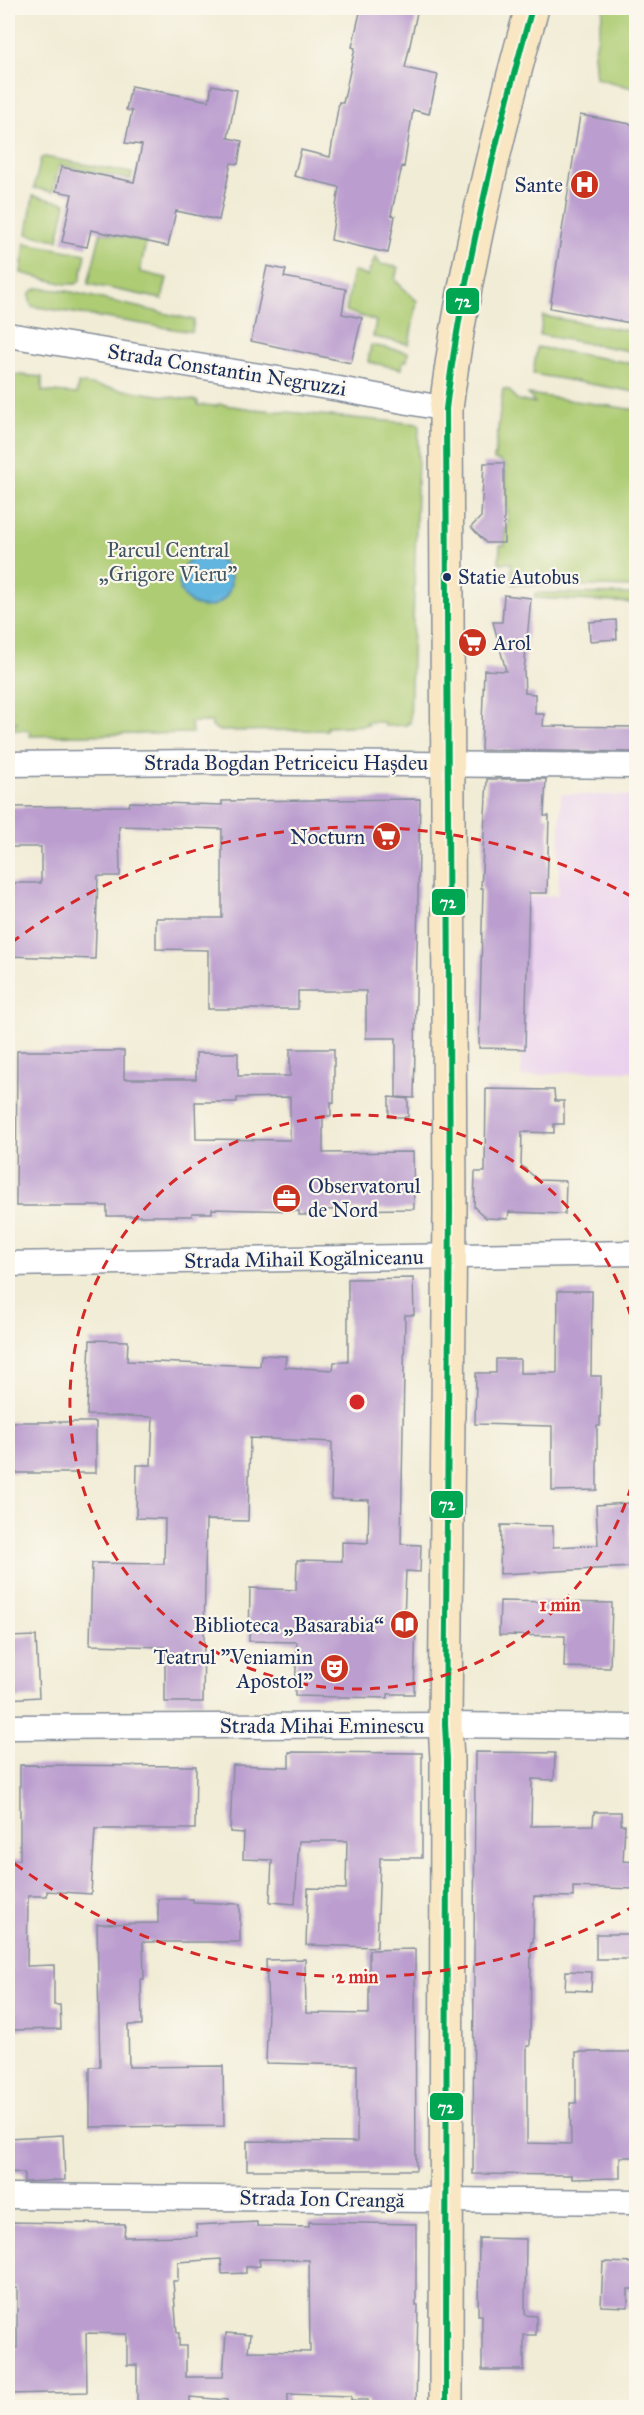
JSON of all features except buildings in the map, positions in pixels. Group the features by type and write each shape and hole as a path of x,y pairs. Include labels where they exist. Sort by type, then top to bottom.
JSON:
{"main road":[{"path":"446,2408 447,1760 445,1725 449,1257 446,409 452,356 491,167 532,8"}],"street":[{"name":"Strada Constantin Negruzzi","path":"8,335 339,389 446,409"},
{"name":"Strada Bogdan Petriceicu Hașdeu","path":"8,764 203,762 636,766"},
{"name":"Strada Mihail Kogălniceanu","path":"8,1264 636,1253"},
{"name":"Strada Mihai Eminescu","path":"8,1727 445,1725 636,1727"},
{"name":"Strada Ion Creangă","path":"8,2196 636,2202"}],"shaded area":[{"path":"561,794 636,796 636,1071 585,1071 521,1077 521,897 558,895"},
{"path":"632,1480 636,1480 636,1569"}],"green space":[{"path":"604,8 636,8 636,89 596,78 594,54"},
{"path":"41,158 132,173 131,179 59,165 53,192 34,188"},
{"path":"33,196 66,203 58,240 27,234"},
{"path":"101,232 146,242 140,272 167,278 162,299 88,284"},
{"path":"25,243 86,254 80,281 76,284 65,284 21,273"},
{"path":"376,256 380,264 398,267 395,280 417,301 409,344 373,337 376,321 346,311 353,271 367,276"},
{"path":"38,288 67,291 194,320 192,332 31,306 29,295"},
{"path":"543,316 636,332 636,352 540,335"},
{"path":"371,345 408,352 407,361 403,361 402,369 368,362"},
{"path":"537,347 636,364 636,392 533,374"},
{"name":"Parcul Central „Grigore Vieru”","path":"8,374 42,377 42,391 77,394 78,383 198,401 198,405 217,406 218,404 419,424 410,723 385,726 383,722 366,722 368,725 327,727 327,730 220,731 212,727 212,722 191,722 192,733 30,736 30,731 10,729 18,722 8,722"},
{"path":"503,389 509,390 517,400 535,403 528,394 636,410 636,587 512,584 511,563 499,563 500,545 505,545 505,528 508,527 506,466 494,460"},
{"path":"535,593 636,594 636,603 535,598"}],"water":[{"path":"205,555 215,557 223,563 229,571 231,581 229,591 223,599 215,605 205,607 195,605 187,599 181,591 179,581 181,571 187,563 195,557"}],"transit line":[{"name":"72","path":"446,2408 447,1759 445,1725 450,1209 446,409 461,308 481,207 532,8"}],"place":[{"name":"Sante","path":"584,185"},
{"name":"Statie Autobus","path":"447,577"},
{"name":"Arol","path":"472,643"},
{"name":"Nocturn","path":"386,837"},
{"name":"Observatorul de Nord","path":"287,1198"},
{"name":"Biblioteca „Basarabia“","path":"405,1625"},
{"name":"Teatrul \"Veniamin Apostol\"","path":"334,1669"}]}
